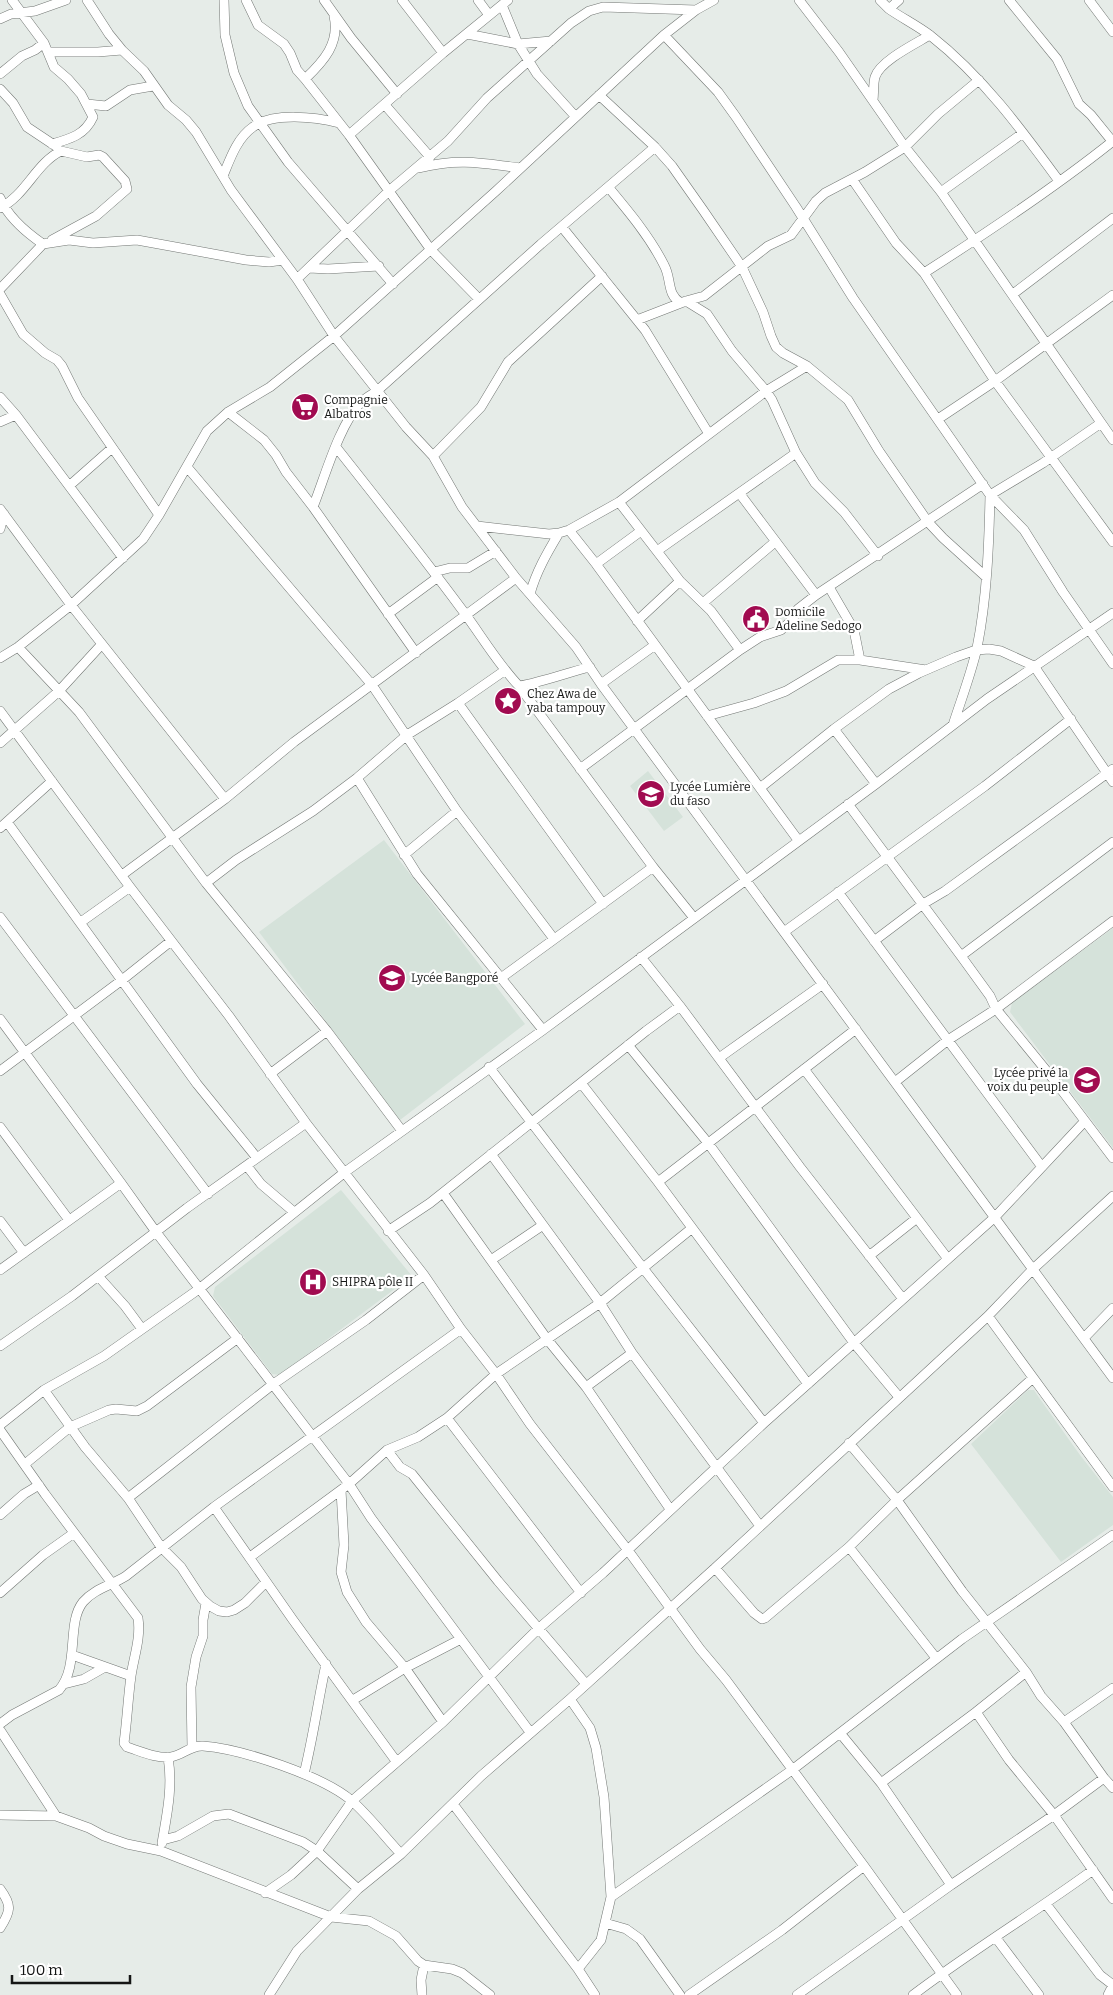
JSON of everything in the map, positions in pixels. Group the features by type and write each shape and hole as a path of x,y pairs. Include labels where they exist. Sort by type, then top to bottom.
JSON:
{"street":[{"path":"12,0 44,43 54,67 81,94 93,117 89,125 77,136 52,144"},
{"path":"0,19 11,14 44,8 66,0"},
{"path":"87,0 122,50 144,71 168,105 186,120 196,132 223,176 297,279 334,336 406,427 433,456 462,507 516,578 576,647 601,684 1113,1378"},
{"path":"224,0 225,35 234,73 242,95 288,162 393,284"},
{"path":"246,0 258,25 284,44 290,53 294,66 306,79 390,190 431,250 479,299"},
{"path":"324,0 351,38 397,94"},
{"path":"402,0 443,53"},
{"path":"478,0 489,15"},
{"path":"0,658 18,647 71,605 143,539 188,467 207,431 228,412 270,387 334,336 431,250 664,35 696,10 714,0"},
{"path":"799,0 905,146 941,192 1113,440"},
{"path":"880,0 889,9 930,35 979,80 1023,133 1059,181"},
{"path":"889,9 899,0"},
{"path":"924,273 974,241 1113,141 1079,104 1056,59 1009,0"},
{"path":"1089,0 1113,32"},
{"path":"349,135 505,2 518,44 544,84 575,116"},
{"path":"297,279 390,190 418,168 457,132 487,98 570,23 589,11 603,8 696,10"},
{"path":"306,79 331,48 336,32 333,11"},
{"path":"467,34 518,44 551,41"},
{"path":"664,35 718,92 803,218 853,298 990,494 1024,530 1113,664"},
{"path":"873,100 874,83 878,71 884,64 930,35"},
{"path":"0,74 22,56 44,43"},
{"path":"49,52 122,50"},
{"path":"637,320 709,293 768,246 791,235 816,201 825,194 905,146 938,114 979,80"},
{"path":"87,104 106,106 130,90 153,86"},
{"path":"0,89 12,103 27,127 61,151 87,157 99,155 103,157 125,181 127,189 118,199 96,216 46,243 0,289"},
{"path":"599,95 655,147 672,166 742,267 764,312 776,347 807,366 848,400 879,451 928,522 986,577"},
{"path":"385,105 430,157"},
{"path":"223,176 234,150 252,127 260,123 300,116 322,118 340,123"},
{"path":"941,192 1023,133"},
{"path":"313,507 336,448 350,418 361,402 377,391 562,226 655,147"},
{"path":"61,151 46,160 36,175 1,204 26,232 46,243 69,240 93,243 136,240 246,260 268,262 283,260"},
{"path":"418,168 438,163 462,161 520,168"},
{"path":"852,179 896,243 924,273 995,380 1113,542"},
{"path":"609,188 659,256 667,271 672,295 708,314 732,351 772,400 796,453 815,483 844,512 878,556"},
{"path":"1012,294 1112,221"},
{"path":"562,226 637,320 709,434"},
{"path":"309,268 328,270 379,266"},
{"path":"433,456 481,408 508,362 602,276"},
{"path":"0,294 23,334 62,366 78,398 159,515"},
{"path":"938,419 1113,295"},
{"path":"476,526 512,531 559,533 569,530 619,502 766,391 807,366"},
{"path":"0,397 16,415 123,558"},
{"path":"228,412 264,440 416,653"},
{"path":"0,422 16,415"},
{"path":"990,494 1052,457 1100,423"},
{"path":"69,486 112,448"},
{"path":"336,448 436,574 467,615 504,671 519,686 653,868 694,918"},
{"path":"657,551 796,453"},
{"path":"188,467 372,685 457,811 554,939"},
{"path":"580,768 740,650 760,637 781,630 792,620 798,609 816,595 878,556 983,484"},
{"path":"740,494 816,595"},
{"path":"953,725 976,650 986,577 990,494"},
{"path":"619,502 680,581 703,603 740,650"},
{"path":"2,512 71,605 225,799"},
{"path":"0,528 2,512"},
{"path":"569,530 596,564 798,840"},
{"path":"596,564 641,531"},
{"path":"530,594 534,580 547,552 559,533"},
{"path":"703,603 775,542"},
{"path":"388,614 436,574 450,568 468,568 496,552"},
{"path":"122,875 225,799 294,742 516,578"},
{"path":"637,621 680,581"},
{"path":"829,587 854,630 860,660"},
{"path":"0,1425 44,1390 104,1356 199,1289 345,1172 543,1030 1034,666 1113,613"},
{"path":"0,743 60,691 102,644"},
{"path":"601,684 655,645"},
{"path":"18,647 79,712 173,836 206,883 327,1031 402,1131"},
{"path":"760,788 834,729 889,689 926,670 976,650 989,649 1001,651 1034,666 1110,771 1113,782"},
{"path":"707,716 779,694 838,660 860,660 926,670"},
{"path":"519,686 540,682 567,672 590,667"},
{"path":"206,883 236,860 313,811 357,778 407,735 458,704 504,671"},
{"path":"458,704 603,904"},
{"path":"0,711 306,1123 424,1275 530,1424 726,1680 957,1995"},
{"path":"784,932 985,786 1071,719"},
{"path":"834,729 876,784"},
{"path":"874,941 1110,771"},
{"path":"357,778 417,874 543,1030"},
{"path":"52,781 4,825 81,922 197,1084 257,1158"},
{"path":"848,804 886,858 923,904 990,996 996,1009 1054,1080 1113,1158"},
{"path":"404,855 457,811"},
{"path":"961,956 1113,842"},
{"path":"501,978 653,868"},
{"path":"81,922 130,888"},
{"path":"838,892 1042,1167"},
{"path":"0,917 208,1194"},
{"path":"895,1082 948,1040 996,1009 1113,921"},
{"path":"0,1071 171,942"},
{"path":"641,957 903,1299"},
{"path":"719,1058 823,984"},
{"path":"388,1231 443,1193 581,1082 680,1006"},
{"path":"0,1019 156,1232 311,1437 349,1484 530,1732"},
{"path":"658,1182 856,1029"},
{"path":"270,1074 327,1031"},
{"path":"628,1045 708,1143 854,1343 898,1397"},
{"path":"489,1067 642,1268 764,1423"},
{"path":"804,1068 948,1259"},
{"path":"581,1082 808,1384"},
{"path":"265,1893 291,1875 317,1851 352,1801 443,1722 538,1629 581,1593 764,1423 995,1217 1084,1122"},
{"path":"0,1346 306,1123"},
{"path":"0,1127 69,1220"},
{"path":"491,1154 600,1303 632,1353 760,1526"},
{"path":"247,1166 261,1184 294,1212"},
{"path":"0,1270 121,1183"},
{"path":"443,1193 547,1339 586,1387 670,1510"},
{"path":"269,1995 297,1951 358,1889 401,1854 481,1776 570,1699 715,1568 898,1397 988,1316 1033,1269 1113,1196"},
{"path":"869,1256 917,1218"},
{"path":"0,1221 24,1253"},
{"path":"491,1260 543,1225"},
{"path":"250,1557 349,1484 387,1450 418,1437 447,1418 496,1374 600,1303 691,1229"},
{"path":"128,1498 272,1385 366,1320 424,1275"},
{"path":"98,1276 125,1306 142,1330"},
{"path":"1084,1338 1113,1308"},
{"path":"988,1316 1113,1487"},
{"path":"0,1724 12,1715 59,1690 64,1684 72,1655 76,1619 81,1606 95,1592 126,1576 214,1507 461,1329"},
{"path":"25,1464 70,1427 109,1410 137,1411 147,1406 238,1338"},
{"path":"586,1387 632,1353"},
{"path":"715,1568 754,1613 762,1619 778,1608 849,1547 897,1500 1033,1378"},
{"path":"44,1390 85,1447 128,1498 161,1548 181,1567 206,1603 219,1611 227,1612 234,1610 245,1603 266,1582"},
{"path":"447,1418 581,1593"},
{"path":"0,1430 138,1618 139,1641 131,1676 124,1743 127,1747 168,1757 201,1746 232,1750 304,1774 333,1788 352,1801 401,1854"},
{"path":"849,1443 897,1500 986,1622 1026,1672 1041,1696 1064,1722 1113,1788"},
{"path":"387,1450 400,1467 412,1474 538,1629 586,1684"},
{"path":"0,1515 24,1494 39,1485"},
{"path":"340,1490 344,1546 341,1572 352,1604 405,1668 443,1722"},
{"path":"214,1507 396,1761"},
{"path":"0,1593 43,1555 74,1533"},
{"path":"611,1897 792,1770 936,1658 1113,1535"},
{"path":"849,1547 936,1658"},
{"path":"192,1748 190,1731 191,1687 196,1657 203,1636 206,1603"},
{"path":"352,1700 405,1668 461,1639"},
{"path":"72,1655 131,1676"},
{"path":"304,1774 313,1737 316,1711 326,1664"},
{"path":"64,1684 84,1679 105,1667"},
{"path":"881,1783 1026,1672"},
{"path":"1064,1722 1113,1688"},
{"path":"570,1699 590,1728 596,1748 604,1797 611,1897 601,1940 578,1969"},
{"path":"976,1712 1009,1760 1054,1815 1113,1899"},
{"path":"0,1730 56,1816"},
{"path":"840,1733 881,1783 951,1884"},
{"path":"161,1851 169,1806 171,1778 168,1757"},
{"path":"797,1995 951,1884 1054,1815 1104,1778"},
{"path":"453,1804 578,1969 595,1995"},
{"path":"163,1840 178,1836 213,1816 229,1814 303,1842 317,1851 358,1889"},
{"path":"0,1815 56,1816 127,1844 161,1851 265,1893 331,1917 369,1921 396,1936 418,1961 424,1965 452,1969 462,1973 490,1995"},
{"path":"689,1995 782,1930 864,1866"},
{"path":"913,1995 1093,1870"},
{"path":"0,1889 7,1898 10,1908 0,1928"},
{"path":"1046,1904 1100,1975 1113,1985 1108,1995"},
{"path":"605,1923 633,1932 680,1995"},
{"path":"996,1938 1039,1995"},
{"path":"422,1995 421,1980 424,1965"}],"shaded area":[{"name":"Lycée Lumière du faso","path":"648,771 683,817 664,831 630,786"},
{"name":"Lycée Bangporé","path":"384,840 525,1024 400,1120 259,932"},
{"name":"Lycée privé la voix du peuple","path":"1113,928 1113,1148 1010,1012 1012,1003"},
{"name":"SHIPRA pôle II","path":"341,1190 412,1276 280,1375 272,1374 213,1296 215,1287"},
{"path":"1028,1390 1034,1390 1080,1455 1113,1497 1113,1525 1061,1562 971,1444"}],"place":[{"name":"Compagnie Albatros","path":"305,407"},
{"name":"Domicile Adeline Sedogo","path":"756,619"},
{"name":"Chez Awa de yaba tampouy","path":"508,701"},
{"name":"Lycée Lumière du faso","path":"651,794"},
{"name":"Lycée Bangporé","path":"392,978"},
{"name":"Lycée privé la voix du peuple","path":"1087,1080"},
{"name":"SHIPRA pôle II","path":"313,1282"}]}
